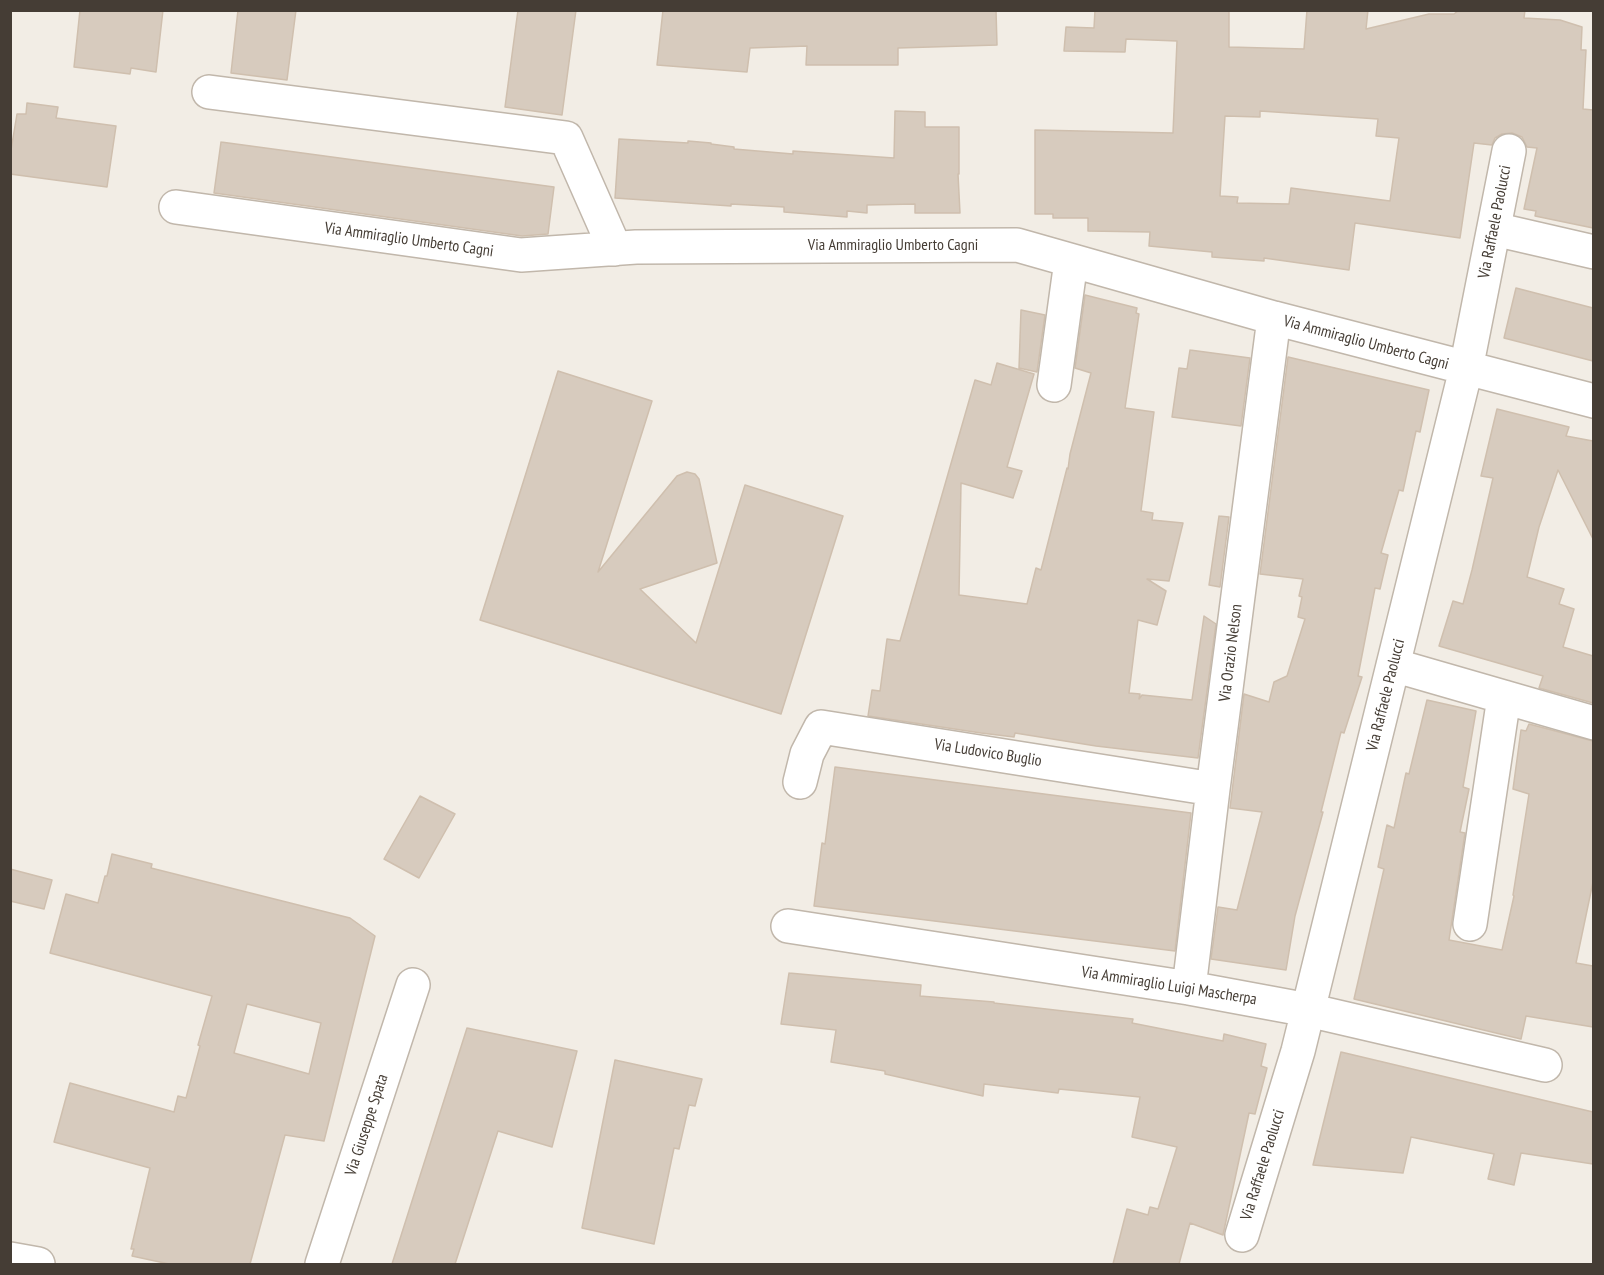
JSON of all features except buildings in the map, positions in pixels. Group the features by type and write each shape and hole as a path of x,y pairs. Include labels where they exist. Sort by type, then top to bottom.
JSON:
{"street":[{"path":"209,92 566,138 615,249"},
{"name":"Via Raffaele Paolucci","path":"1242,1235 1298,1051 1466,369 1509,151"},
{"name":"Via Ammiraglio Umberto Cagni","path":"176,207 521,255 648,247 1017,244 1274,318 1593,401"},
{"path":"1494,229 1593,252"},
{"path":"1054,385 1071,261"},
{"name":"Via Orazio Nelson","path":"1190,988 1213,789 1274,318"},
{"path":"1393,665 1593,723"},
{"path":"1470,924 1504,697"},
{"name":"Via Ludovico Buglio","path":"800,782 807,754 821,727 1213,789"},
{"name":"Via Ammiraglio Luigi Mascherpa","path":"788,926 1190,988 1308,1010 1545,1065"},
{"name":"Via Giuseppe Spata","path":"322,1264 413,985"},
{"path":"10,1259 38,1264"}]}
